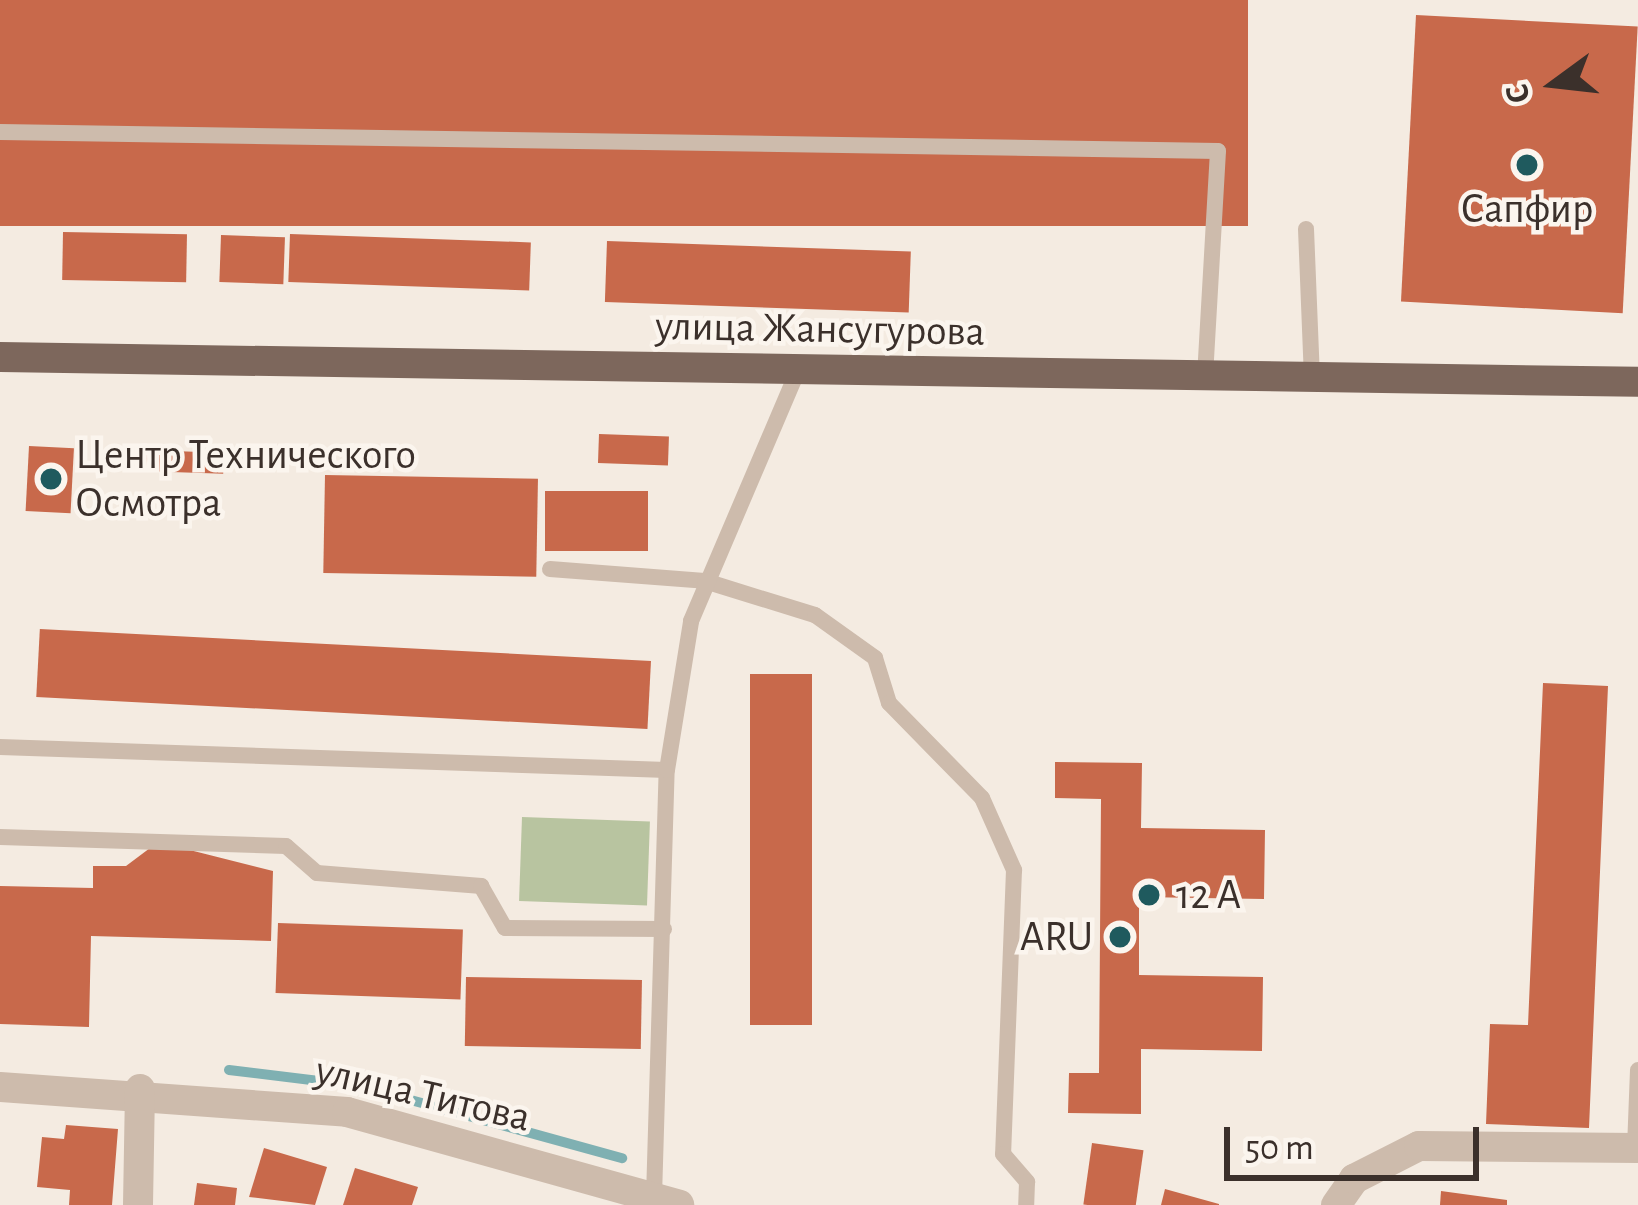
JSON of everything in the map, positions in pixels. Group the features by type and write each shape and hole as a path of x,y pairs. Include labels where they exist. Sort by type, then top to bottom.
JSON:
{"main road":[{"name":"улица Жансугурова","path":"0,357 1205,379 1638,382"}],"street":[{"name":"улица Титова","path":"0,1087 140,1089 347,1112 666,1201"},
{"path":"138,1205 140,1089"},
{"path":"1336,1205 1354,1179 1419,1146 1636,1148"}],"lane":[{"path":"0,132 1218,151 1205,379"},
{"path":"1306,229 1312,380"},
{"path":"666,1201 667,770 705,581 799,370"},
{"path":"550,568 705,581 848,635 875,658 889,703 982,799 1015,870 1003,1154 1027,1182 1026,1205"},
{"path":"0,748 667,770"},
{"path":"0,837 286,846 317,873 481,886 506,928 664,928"},
{"path":"1636,1148 1638,1070"}],"green space":[{"path":"522,817 650,821 647,905 519,901"}],"building":[{"path":"0,0 1248,0 1248,226 0,226"},
{"name":"Сапфир","path":"1416,15 1638,27 1623,313 1401,302"},
{"path":"63,232 187,234 186,282 62,280"},
{"path":"290,234 531,242 529,290 288,282"},
{"path":"221,235 285,237 283,284 219,282"},
{"path":"607,241 911,252 909,313 605,302"},
{"path":"599,434 669,436 668,465 598,463"},
{"name":"Центр Технического Осмотра","path":"29,446 74,448 71,513 26,511"},
{"path":"142,450 224,453 223,474 141,471"},
{"path":"325,475 538,479 536,577 323,573"},
{"path":"545,491 648,491 648,551 545,551"},
{"path":"40,629 651,661 647,729 36,697"},
{"path":"750,674 812,674 812,1025 750,1025"},
{"path":"1543,683 1608,686 1589,1128 1486,1124 1490,1024 1528,1025"},
{"name":"ARU","path":"1055,762 1142,763 1141,828 1265,830 1264,899 1139,897 1139,975 1263,977 1262,1051 1141,1049 1141,1114 1068,1113 1069,1073 1099,1073 1101,799 1055,798"},
{"path":"158,842 273,871 271,941 91,936 89,1027 0,1024 0,886 93,888 93,866 126,866"},
{"path":"278,923 463,929 460,999 276,993"},
{"path":"466,977 642,980 641,1049 465,1046"},
{"path":"66,1125 118,1129 112,1205 69,1205 70,1190 37,1187 42,1137 64,1139"},
{"path":"1092,1143 1143,1150 1136,1205 1083,1204"},
{"path":"264,1148 327,1167 315,1205 249,1197"},
{"path":"355,1168 418,1187 412,1205 343,1205"},
{"path":"197,1183 237,1188 235,1205 194,1205"},
{"path":"1165,1189 1219,1204 1219,1205 1161,1205"},
{"path":"1441,1191 1507,1200 1507,1205 1440,1205"}],"waterway":[{"path":"229,1070 360,1086 622,1158"}],"place":[{"name":"Сапфир","path":"1527,165"},
{"name":"Центр Технического Осмотра","path":"51,479"},
{"name":"12 А","path":"1149,895"},
{"name":"ARU","path":"1120,937"}]}
